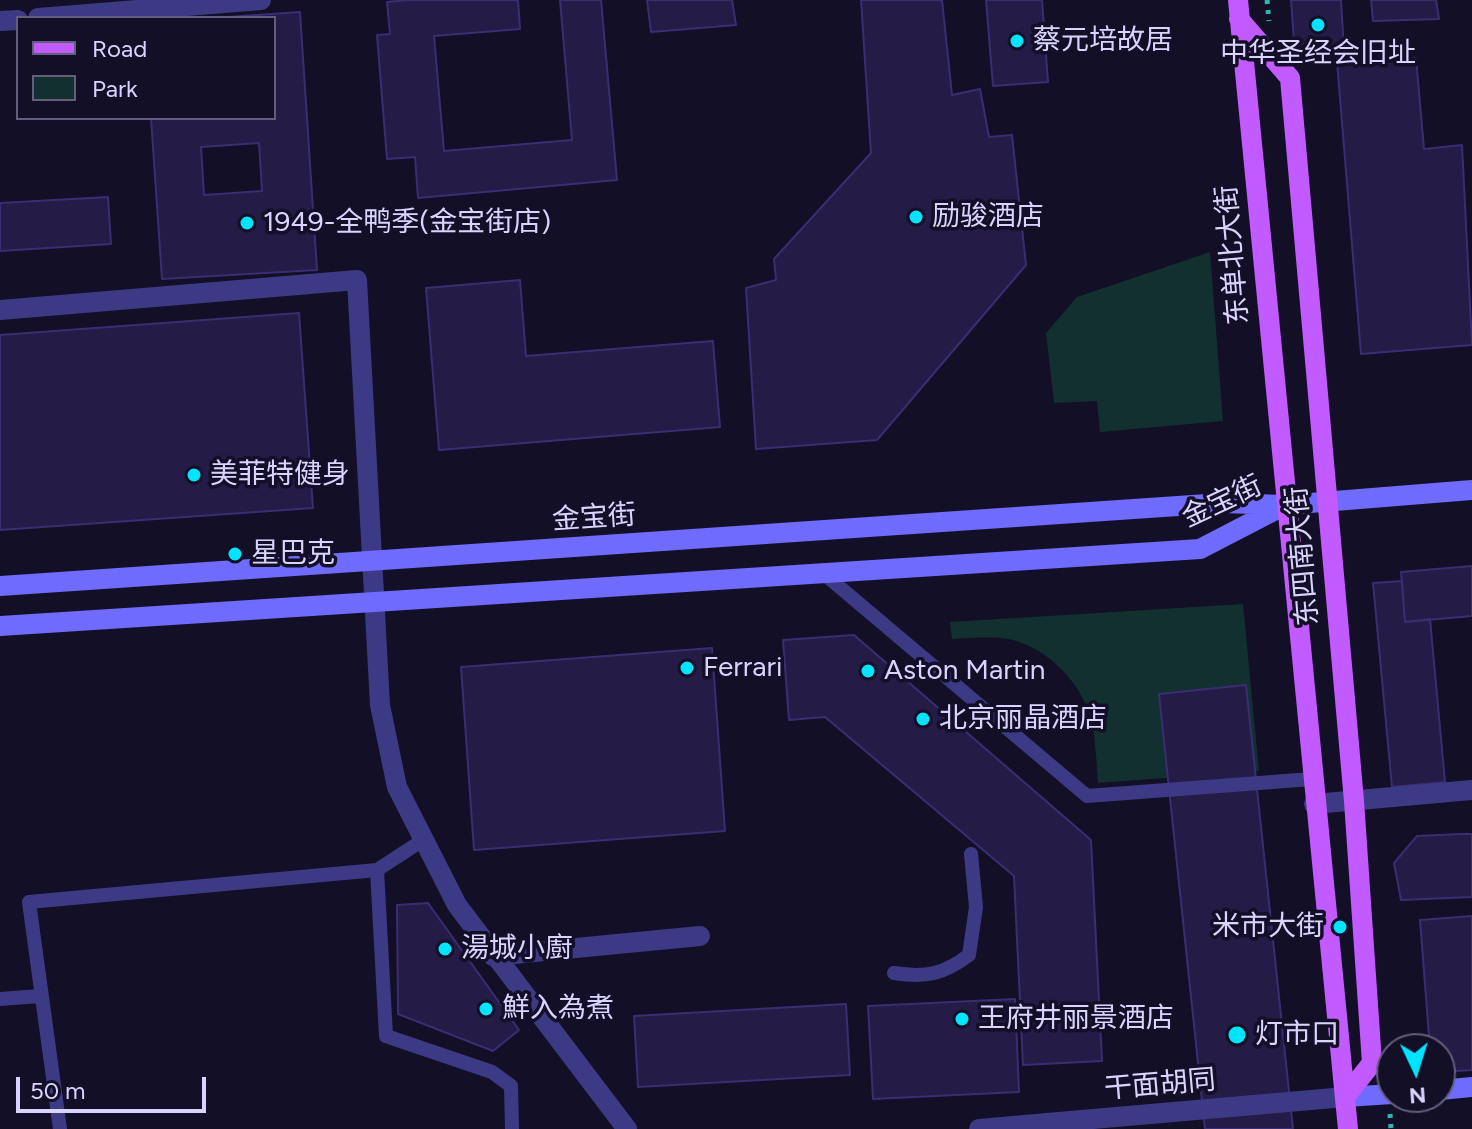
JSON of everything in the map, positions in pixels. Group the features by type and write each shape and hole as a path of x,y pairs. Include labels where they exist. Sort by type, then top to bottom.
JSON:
{"main road":[{"name":"东四南大街","path":"1239,10 1290,78 1354,801 1372,1063 1345,1097"},
{"name":"东单北大街","path":"1239,10 1285,505"},
{"path":"1285,505 1472,490"},
{"name":"金宝街","path":"0,586 1222,503 1285,505"},
{"name":"东四南大街","path":"1285,505 1348,1129"},
{"name":"金宝街","path":"0,626 1200,549 1285,505"},
{"path":"1345,1097 1376,1095"}],"street":[{"path":"63,16 261,0"},
{"path":"0,310 357,280 373,601 387,748 397,787 457,905 627,1129"},
{"path":"1314,804 1472,790"},
{"path":"493,956 700,936"},
{"name":"干面胡同","path":"979,1129 1345,1097"}],"lane":[{"path":"823,573 1087,796 1312,779"},
{"path":"60,1129 60,1106 40,996 29,902 377,870 423,840"},
{"path":"894,973 912,976 948,971 969,955 976,907 971,854"},
{"path":"377,870 386,1036 492,1072 511,1086 512,1129"},
{"path":"0,999 40,996"}],"green space":[{"path":"1210,252 1223,421 1100,432 1097,401 1054,403 1046,333 1077,297"},
{"path":"1243,604 1259,771 1098,783 1090,716 1079,691 1061,669 1026,644 1006,638 952,639 950,622"}],"building":[{"path":"518,0 520,29 434,36 444,151 572,140 560,0 601,0 617,180 418,198 415,157 387,159 377,35 390,34 387,2"},
{"path":"647,0 732,0 736,25 651,32"},
{"name":"励骏酒店","path":"861,0 942,0 952,95 980,89 989,137 1012,135 1026,265 877,440 756,449 746,288 776,280 774,259 871,153"},
{"name":"蔡元培故居","path":"986,0 1042,0 1048,82 993,86"},
{"name":"中华圣经会旧址","path":"1291,0 1341,0 1344,50 1295,55"},
{"path":"1371,0 1436,0 1439,19 1373,21"},
{"path":"300,12 317,270 162,279 151,120 276,120 276,16 243,16","holes":["259,143 262,191 204,195 201,147"]},
{"path":"1416,58 1424,149 1462,145 1472,345 1361,354 1337,62"},
{"path":"108,197 111,244 0,251 0,203"},
{"path":"520,280 526,356 713,341 720,427 439,450 426,288"},
{"path":"299,313 313,508 0,530 0,335"},
{"path":"1472,566 1472,616 1405,622 1401,572"},
{"path":"1402,581 1405,622 1430,619 1445,782 1392,787 1373,583"},
{"path":"854,635 1091,840 1102,1061 1023,1065 1014,876 825,717 789,720 783,640"},
{"path":"712,648 725,831 474,850 461,667"},
{"path":"1246,685 1293,1129 1205,1129 1159,694"},
{"path":"1472,834 1472,897 1401,900 1394,863 1417,836"},
{"path":"428,903 519,1030 493,1051 398,1014 397,905"},
{"path":"1472,916 1472,1070 1456,1071 1456,1033 1429,1033 1420,920"},
{"path":"1015,999 1019,1092 873,1099 868,1006"},
{"path":"846,1004 850,1075 638,1087 634,1016"}],"place":[{"name":"中华圣经会旧址","path":"1318,25"},
{"name":"蔡元培故居","path":"1017,41"},
{"name":"励骏酒店","path":"916,217"},
{"name":"1949-全鸭季(金宝街店)","path":"247,223"},
{"name":"美菲特健身","path":"194,475"},
{"name":"星巴克","path":"235,554"},
{"name":"Ferrari","path":"687,668"},
{"name":"Aston Martin","path":"868,671"},
{"name":"北京丽晶酒店","path":"923,719"},
{"name":"米市大街","path":"1340,927"},
{"name":"湯城小廚","path":"445,949"},
{"name":"鮮入為煮","path":"486,1009"},
{"name":"王府井丽景酒店","path":"962,1019"},
{"name":"灯市口","path":"1237,1035"}]}
